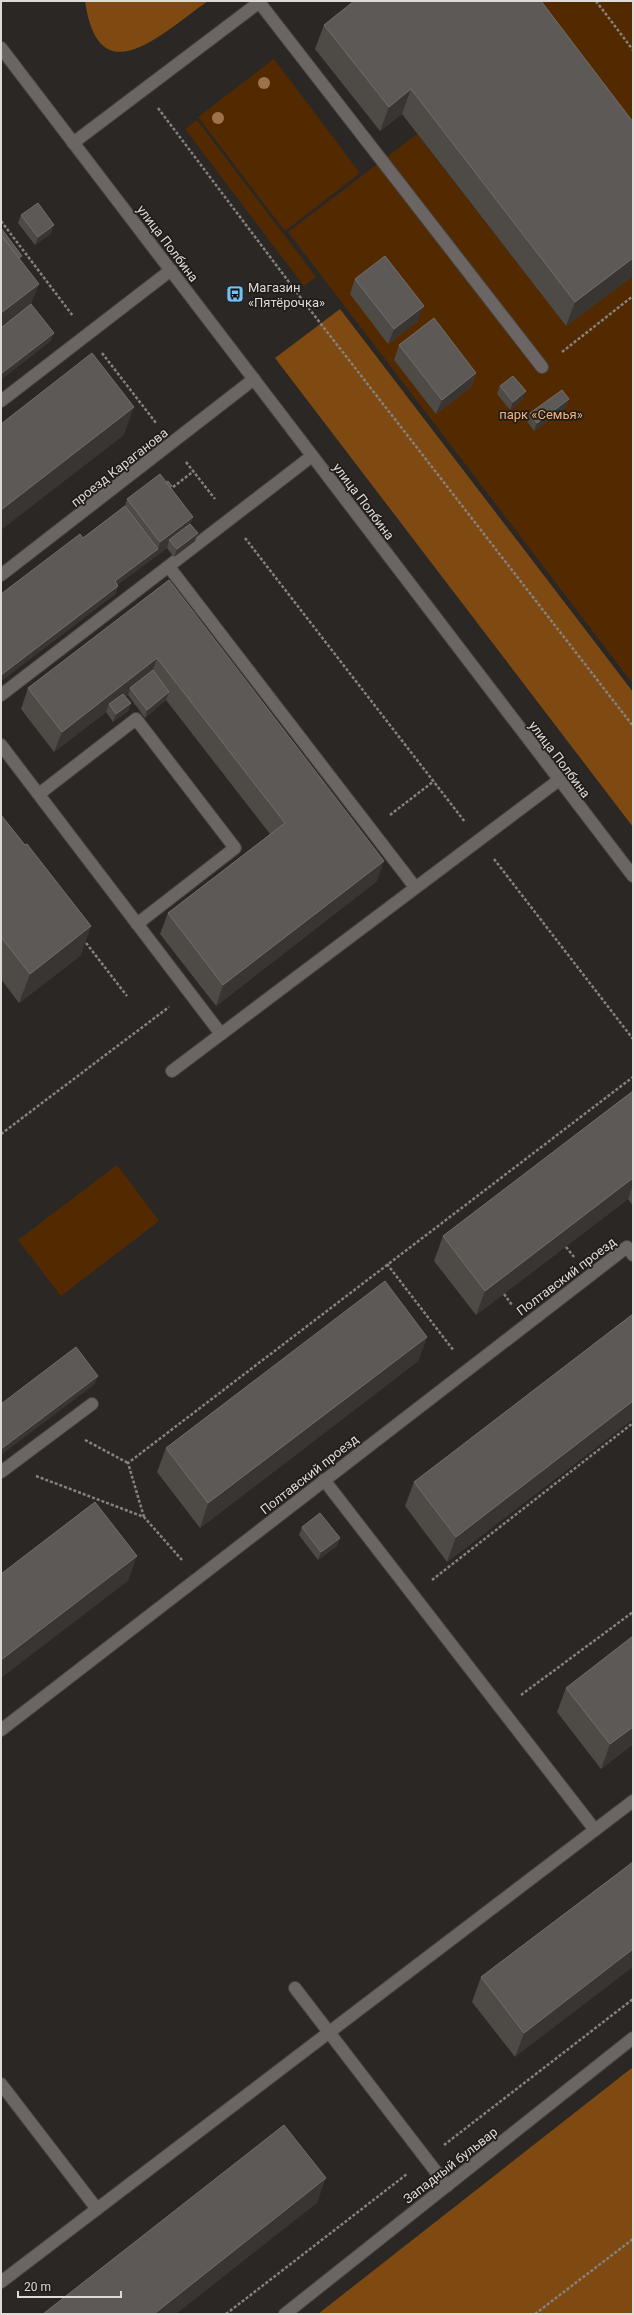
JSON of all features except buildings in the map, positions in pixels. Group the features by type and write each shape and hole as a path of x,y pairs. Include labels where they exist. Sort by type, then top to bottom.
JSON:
{"street":[{"path":"73,143 260,2 542,367"},
{"name":"улица Полбина","path":"1,48 633,876"},
{"path":"1,401 171,270"},
{"name":"проезд Караганова","path":"1,576 254,380"},
{"path":"1,695 312,456"},
{"path":"169,567 415,887"},
{"path":"39,794 136,720 235,848 137,924"},
{"path":"1,745 220,1034"},
{"path":"172,1072 220,1034 559,780"},
{"name":"Полтавский проезд","path":"1,1730 468,1368 627,1247 633,1255"},
{"path":"5,1469 92,1404"},
{"path":"324,1480 595,1830"},
{"path":"1,2282 633,1801"},
{"path":"295,1988 447,2186"},
{"name":"Западный бульвар","path":"285,2314 633,2038"},
{"path":"1,2084 97,2209"}],"path":[{"path":"596,1 633,50"},
{"path":"144,89 307,306 633,726"},
{"path":"1,221 633,1039"},
{"path":"542,367 633,296"},
{"path":"168,490 194,471"},
{"path":"210,504 216,500"},
{"path":"371,830 434,781"},
{"path":"79,934 127,996"},
{"path":"1,1134 189,992"},
{"path":"128,1463 633,1077"},
{"path":"387,1264 468,1368"},
{"path":"413,1595 633,1423"},
{"path":"60,1427 128,1463 144,1517 198,1577"},
{"path":"5,1469 144,1517"},
{"path":"502,1710 633,1612"},
{"path":"535,2314 633,2239"}],"green space":[{"path":"539,1 633,1 633,158"},
{"path":"274,59 360,173 285,231 198,117"},
{"path":"197,120 316,277 304,286 185,129"},
{"name":"парк «Семья»","path":"417,134 566,326 633,276 633,684 288,232"},
{"path":"117,1165 159,1221 61,1296 18,1240"}],"shaded area":[{"path":"85,1 208,1 172,28 153,40 135,49 118,52 104,46 92,30"},
{"path":"340,309 633,692 633,827 275,358"},
{"path":"633,2067 633,2314 318,2314"}],"place":[{"name":"Магазин «Пятёрочка»","path":"235,294"}]}
